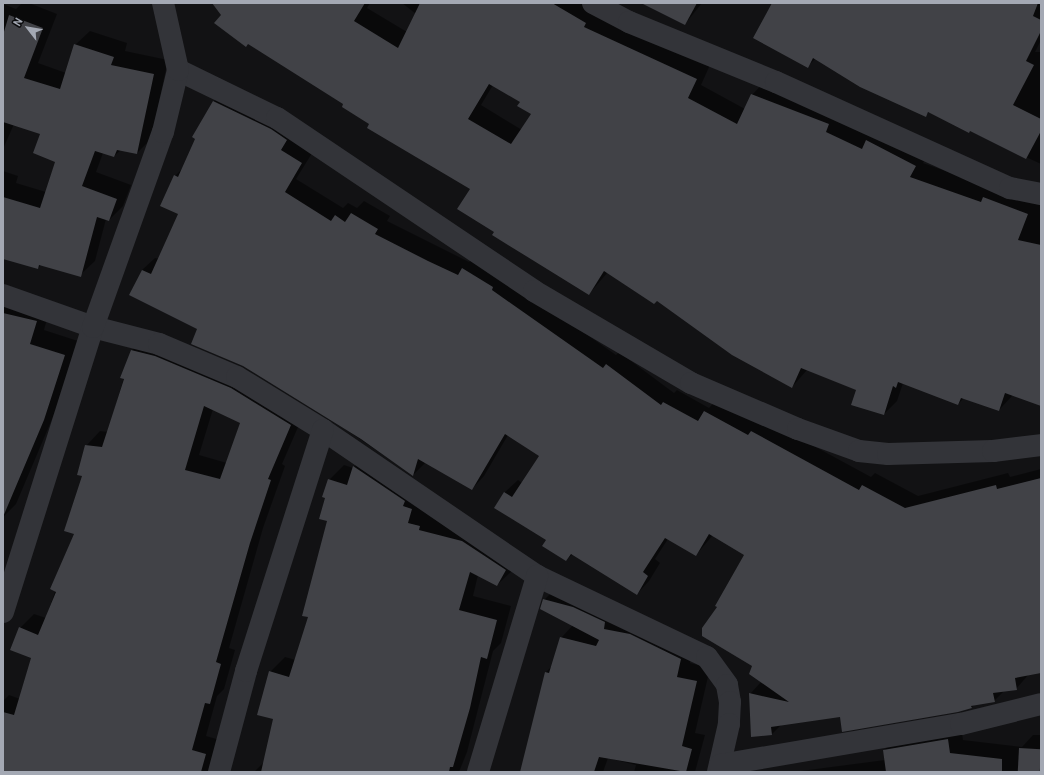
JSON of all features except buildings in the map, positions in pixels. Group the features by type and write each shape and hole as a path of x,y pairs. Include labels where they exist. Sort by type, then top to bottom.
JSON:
{"street":[{"path":"3,612 10,562 163,132 178,70 163,3"},
{"path":"593,3 629,22 776,82 1010,188 1041,194"},
{"path":"178,70 277,118 534,291 691,383 798,429 859,451 888,454 993,451 1041,445"},
{"path":"3,295 93,327 160,344 237,377 323,430 537,576 707,657 727,685 730,702 729,724 719,768 961,724 1041,704"},
{"path":"219,772 246,671 323,430"},
{"path":"478,772 537,576"}]}
